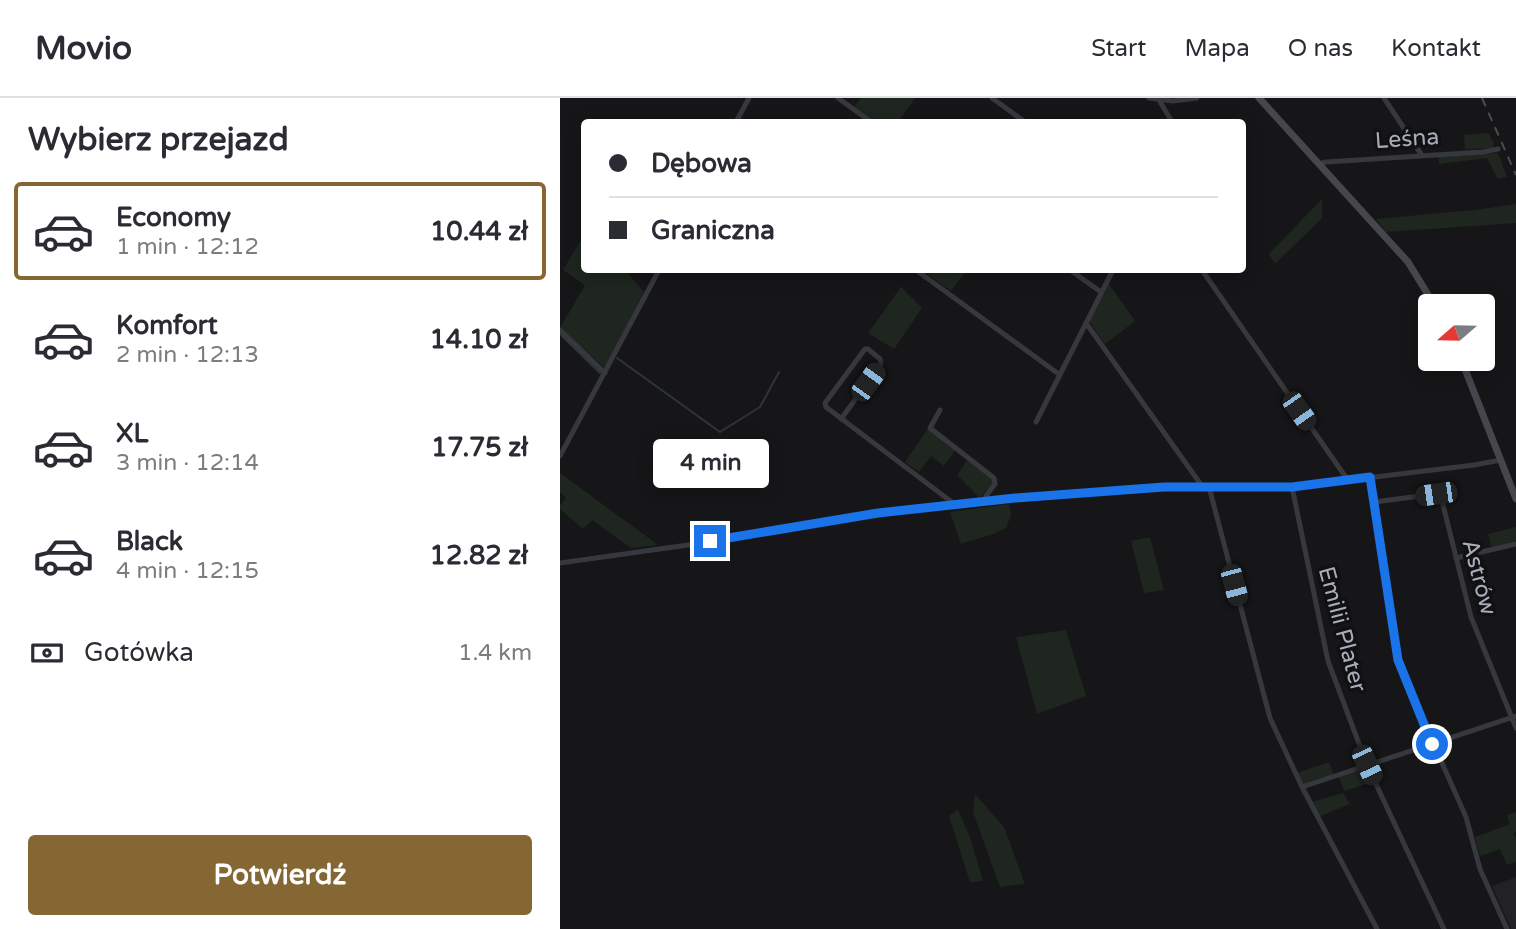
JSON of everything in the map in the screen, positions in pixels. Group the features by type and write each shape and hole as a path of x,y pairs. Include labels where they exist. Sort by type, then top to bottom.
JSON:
{"main road":[{"path":"1259,98 1408,262 1428,294"},
{"path":"1466,371 1516,499"}],"street":[{"path":"738,119 749,98"},
{"path":"838,98 867,119"},
{"path":"992,98 1021,119"},
{"path":"1149,98 1197,98"},
{"path":"1384,98 1420,154"},
{"path":"1160,100 1170,119"},
{"name":"Leśna","path":"1319,164 1498,149"},
{"path":"560,456 657,273"},
{"path":"920,273 1060,375"},
{"path":"1074,273 1101,292"},
{"path":"1036,422 1111,273"},
{"path":"1204,273 1347,479"},
{"path":"1086,323 1202,486"},
{"path":"560,330 605,373"},
{"path":"841,419 881,364 880,359 866,349 825,403 826,407 841,419 957,506"},
{"path":"940,410 930,428 994,478 995,484 985,501"},
{"path":"560,563 878,513 985,501 1069,493 1202,486 1292,487 1474,466 1501,459"},
{"path":"1370,477 1398,660 1432,744 1466,817 1480,869 1507,929"},
{"path":"1209,486 1270,718 1302,787 1377,929"},
{"name":"Emilii Plater","path":"1292,487 1323,643 1367,765 1444,929"},
{"name":"Astrów","path":"1374,502 1440,495 1471,617 1514,717 1516,728"},
{"path":"1456,558 1516,544"},
{"path":"1302,787 1514,717"}],"shaded area":[{"path":"861,98 915,98 900,119 870,119 854,107"},
{"path":"1489,133 1494,144 1492,148 1465,149 1464,135"},
{"path":"1498,153 1507,177 1498,179 1487,158 1439,164 1439,157"},
{"path":"1322,199 1322,218 1275,264 1269,254"},
{"path":"1516,204 1516,223 1386,232 1376,219 1475,210"},
{"path":"581,240 581,273 628,273 644,292 605,368 560,328 585,285 563,270"},
{"path":"926,273 965,273 951,291"},
{"path":"1109,284 1135,321 1105,344 1089,321"},
{"path":"901,287 922,308 894,349 868,333"},
{"path":"928,429 955,450 944,466 931,456 919,472 905,462"},
{"path":"968,459 992,479 993,483 980,498 957,475"},
{"path":"560,473 658,545 631,548 592,520 583,529 560,509 566,498 560,492"},
{"path":"1009,504 1011,515 1006,528 961,544 950,512"},
{"path":"1516,527 1516,541 1492,548 1488,534"},
{"path":"1150,537 1164,590 1144,593 1131,541"},
{"path":"1066,630 1086,696 1037,714 1016,637"},
{"path":"1329,762 1334,775 1303,786 1297,773"},
{"path":"1365,769 1373,782 1344,791 1339,777"},
{"path":"1343,793 1350,804 1318,817 1312,802"},
{"path":"975,794 1004,827 1025,884 1000,887 973,812"},
{"path":"958,810 970,837 983,881 970,882 949,816"},
{"path":"1516,812 1516,832 1513,833 1516,839 1516,862 1507,865 1500,849 1480,856 1475,837 1510,824 1507,815"},
{"path":"1516,877 1516,929 1511,929 1492,886"}],"waterway":[{"path":"560,334 600,373"},
{"path":"617,358 720,432 760,407 779,372"}],"railway":[{"path":"1482,98 1516,175"}],"route":[{"path":"710,541 878,513 1015,498 1164,487 1292,487 1370,477 1398,660 1432,744"}]}
